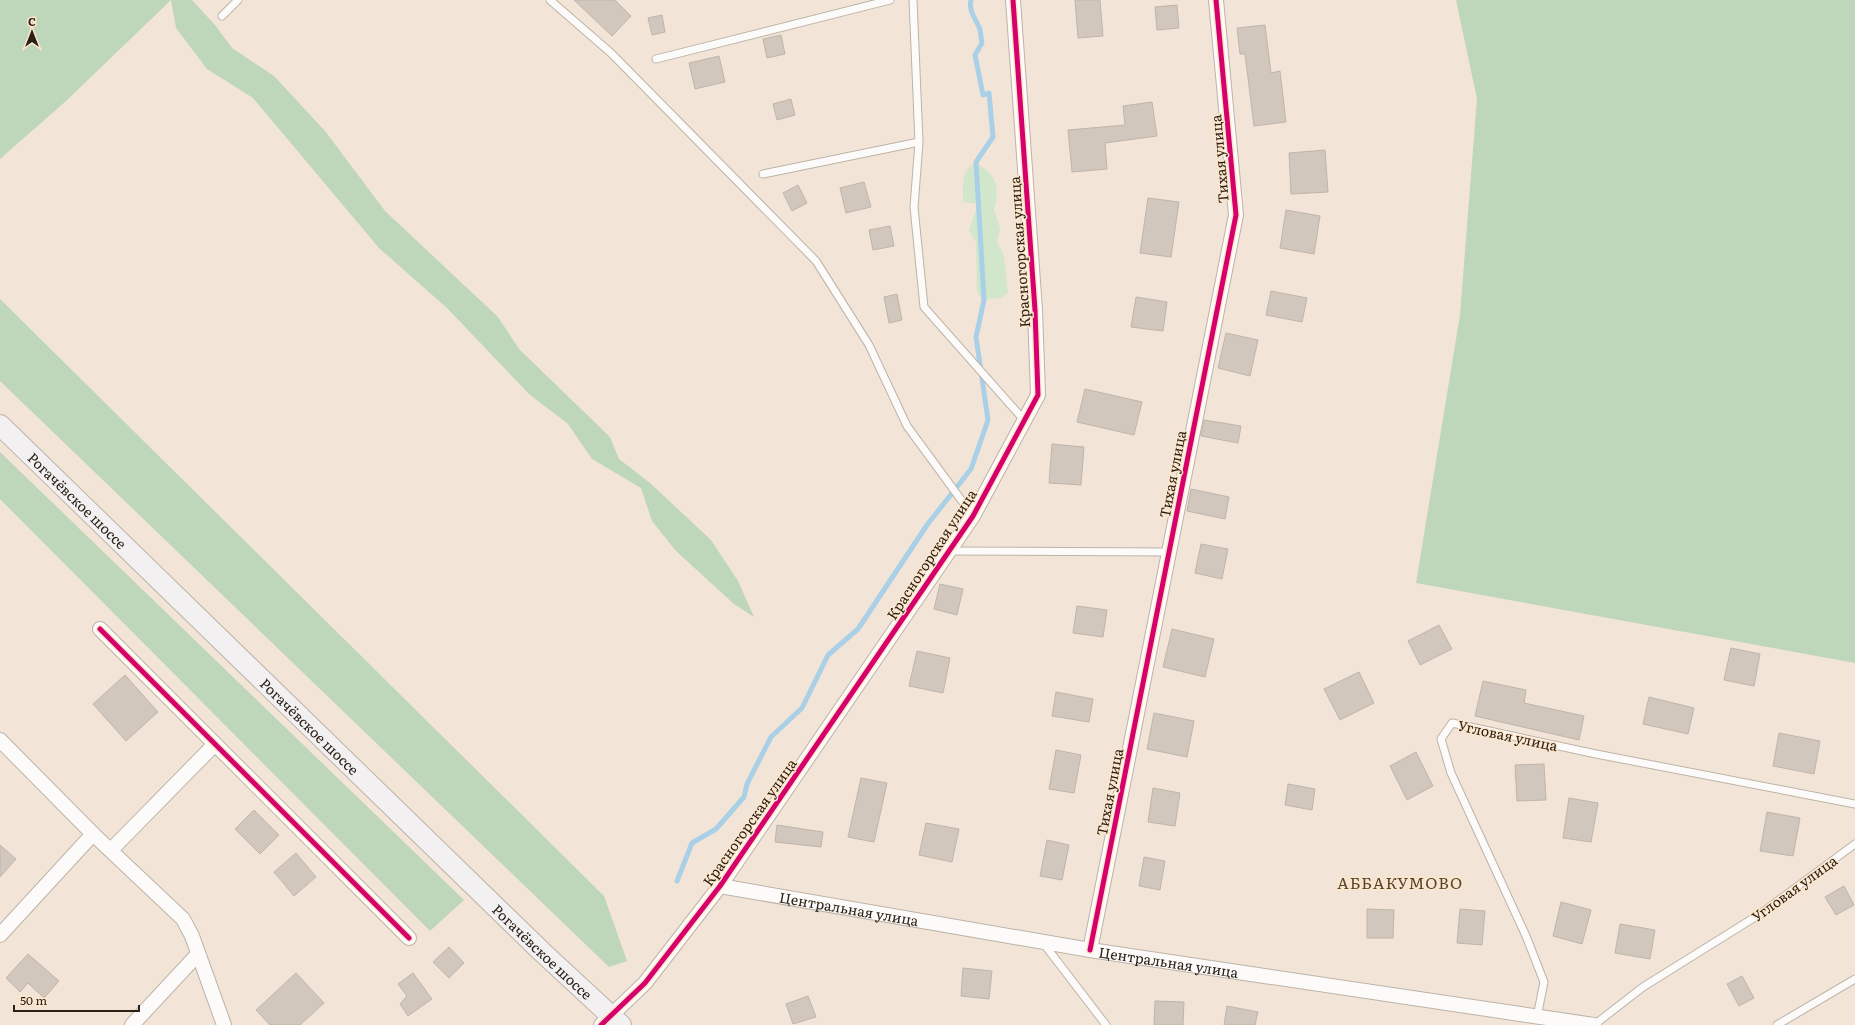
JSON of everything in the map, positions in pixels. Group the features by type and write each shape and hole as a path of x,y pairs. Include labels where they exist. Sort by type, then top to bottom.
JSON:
{"main road":[{"name":"Рогачёвское шоссе","path":"0,425 611,1022"}],"street":[{"name":"Красногорская улица","path":"611,1022 645,983 720,886 949,551 972,516 1038,395 1035,310 1013,0"},
{"name":"Тихая улица","path":"1090,950 1236,215 1216,0"},
{"path":"100,629 409,938"},
{"path":"0,740 93,834 183,919 192,936 224,1025"},
{"path":"111,850 215,744"},
{"path":"0,935 93,834"},
{"name":"Центральная улица","path":"720,886 1042,940 1090,950 1537,1017 1568,1023 1594,1025"},
{"path":"132,1025 198,954"}],"lane":[{"path":"222,16 238,0"},
{"path":"550,0 611,53 816,261 869,345 907,426 972,516"},
{"path":"656,59 890,0"},
{"path":"913,0 919,142 914,208 924,307 1024,420"},
{"path":"763,174 919,142"},
{"path":"949,551 1169,552"},
{"name":"Угловая улица","path":"1537,1017 1544,982 1526,936 1452,773 1441,739 1452,723 1596,754 1855,804"},
{"name":"Угловая улица","path":"1594,1025 1643,987 1760,914 1855,844"},
{"path":"1042,940 1106,1025"},
{"path":"1777,1025 1855,980"}],"green space":[{"path":"0,0 171,0 66,101 0,159"},
{"path":"171,0 192,0 215,25 232,48 274,76 325,131 385,211 498,317 519,349 610,437 619,459 650,483 711,540 738,581 754,617 734,604 676,551 652,521 641,488 592,459 568,424 529,394 447,308 379,248 253,98 207,69 176,28"},
{"path":"1456,0 1855,0 1855,663 1416,583 1460,315 1477,99"},
{"path":"976,162 990,173 996,184 997,197 994,209 1000,229 997,242 1004,255 1008,293 1001,298 984,300 977,292 976,242 969,230 978,204 963,202 963,184 965,175 967,170"},
{"path":"0,299 604,896 627,961 609,967 0,381"},
{"path":"0,452 464,900 430,931 0,499"}],"building":[{"path":"574,0 615,0 631,16 612,36"},
{"path":"1075,0 1100,0 1103,36 1078,38"},
{"path":"1177,5 1179,28 1157,30 1155,7"},
{"path":"662,15 665,32 652,35 648,18"},
{"path":"1265,25 1271,73 1280,71 1286,122 1254,126 1245,54 1240,54 1237,28"},
{"path":"781,35 785,54 767,58 763,39"},
{"path":"719,56 725,82 695,89 689,63"},
{"path":"791,99 795,115 777,120 773,104"},
{"path":"1152,102 1157,136 1105,143 1107,169 1072,172 1068,130 1125,125 1123,106"},
{"path":"1325,150 1328,192 1291,194 1289,153"},
{"path":"864,182 871,207 846,213 840,188"},
{"path":"798,185 807,203 792,211 783,193"},
{"path":"1148,198 1179,202 1171,257 1140,253"},
{"path":"1286,210 1320,216 1314,254 1280,248"},
{"path":"890,226 894,246 873,250 869,230"},
{"path":"1271,291 1307,298 1302,322 1266,315"},
{"path":"897,294 902,320 889,323 884,297"},
{"path":"1136,297 1167,302 1163,331 1131,327"},
{"path":"1226,333 1258,340 1250,376 1218,368"},
{"path":"1085,389 1142,402 1134,435 1077,422"},
{"path":"1204,420 1241,426 1238,443 1201,436"},
{"path":"1052,444 1084,447 1081,485 1049,483"},
{"path":"1191,489 1229,497 1225,519 1187,511"},
{"path":"1201,544 1228,549 1222,579 1195,573"},
{"path":"940,584 963,589 957,615 934,609"},
{"path":"1077,606 1107,610 1103,637 1073,633"},
{"path":"1439,625 1452,649 1420,665 1408,641"},
{"path":"1172,629 1214,639 1205,677 1163,667"},
{"path":"1731,648 1760,654 1754,686 1724,680"},
{"path":"917,651 950,658 943,693 909,686"},
{"path":"1359,672 1374,703 1340,720 1324,689"},
{"path":"125,675 158,712 126,741 93,704"},
{"path":"1483,681 1526,690 1524,703 1584,716 1579,740 1475,716"},
{"path":"1056,692 1093,699 1089,722 1052,716"},
{"path":"1649,697 1694,708 1688,734 1643,724"},
{"path":"1154,713 1194,721 1187,757 1147,749"},
{"path":"1779,733 1820,741 1814,774 1773,766"},
{"path":"1056,750 1081,755 1074,793 1049,789"},
{"path":"1416,752 1433,786 1407,800 1390,766"},
{"path":"1544,764 1546,800 1517,801 1515,765"},
{"path":"861,778 887,783 874,842 848,837"},
{"path":"1288,784 1315,789 1312,810 1285,805"},
{"path":"1153,788 1180,793 1175,826 1148,822"},
{"path":"1569,798 1598,803 1591,842 1563,838"},
{"path":"254,810 279,835 260,854 235,829"},
{"path":"1767,812 1800,818 1793,856 1760,851"},
{"path":"926,823 959,829 952,862 919,855"},
{"path":"777,825 823,832 821,847 775,842"},
{"path":"1047,840 1069,845 1062,880 1040,876"},
{"path":"0,845 16,859 0,877"},
{"path":"296,853 316,877 294,896 274,872"},
{"path":"1144,857 1165,861 1160,890 1139,886"},
{"path":"1844,886 1854,905 1836,915 1825,897"},
{"path":"1561,902 1591,910 1582,944 1553,936"},
{"path":"1367,909 1394,910 1393,938 1367,938"},
{"path":"1460,909 1485,911 1482,945 1457,943"},
{"path":"1620,924 1655,930 1650,959 1615,953"},
{"path":"449,947 464,963 449,978 433,962"},
{"path":"28,954 59,981 44,998 28,983 20,992 6,978"},
{"path":"963,968 992,971 989,999 961,996"},
{"path":"296,973 324,1003 300,1025 270,1025 256,1010"},
{"path":"413,973 432,999 408,1016 400,1004 407,996 398,984"},
{"path":"1742,976 1754,998 1739,1006 1727,984"},
{"path":"808,996 816,1017 793,1024 786,1004"},
{"path":"1155,1001 1184,1002 1183,1025 1154,1025"},
{"path":"1227,1006 1258,1012 1255,1025 1224,1025"}],"waterway":[{"path":"677,881 692,843 716,829 744,797 747,784 771,737 802,708 828,655 858,629 927,525 971,469 988,420 976,337 984,300 976,162 993,137 989,93 983,95 975,55 982,43 979,26 973,16 970,4 971,0"}],"cycle path":[{"path":"601,1025 645,983 720,886 973,516 1038,395 1035,310 1013,0"},
{"path":"1090,950 1236,215 1216,0"},
{"path":"100,629 409,938"}],"district":[{"name":"АББАКУМОВО","path":"1400,882"}]}
